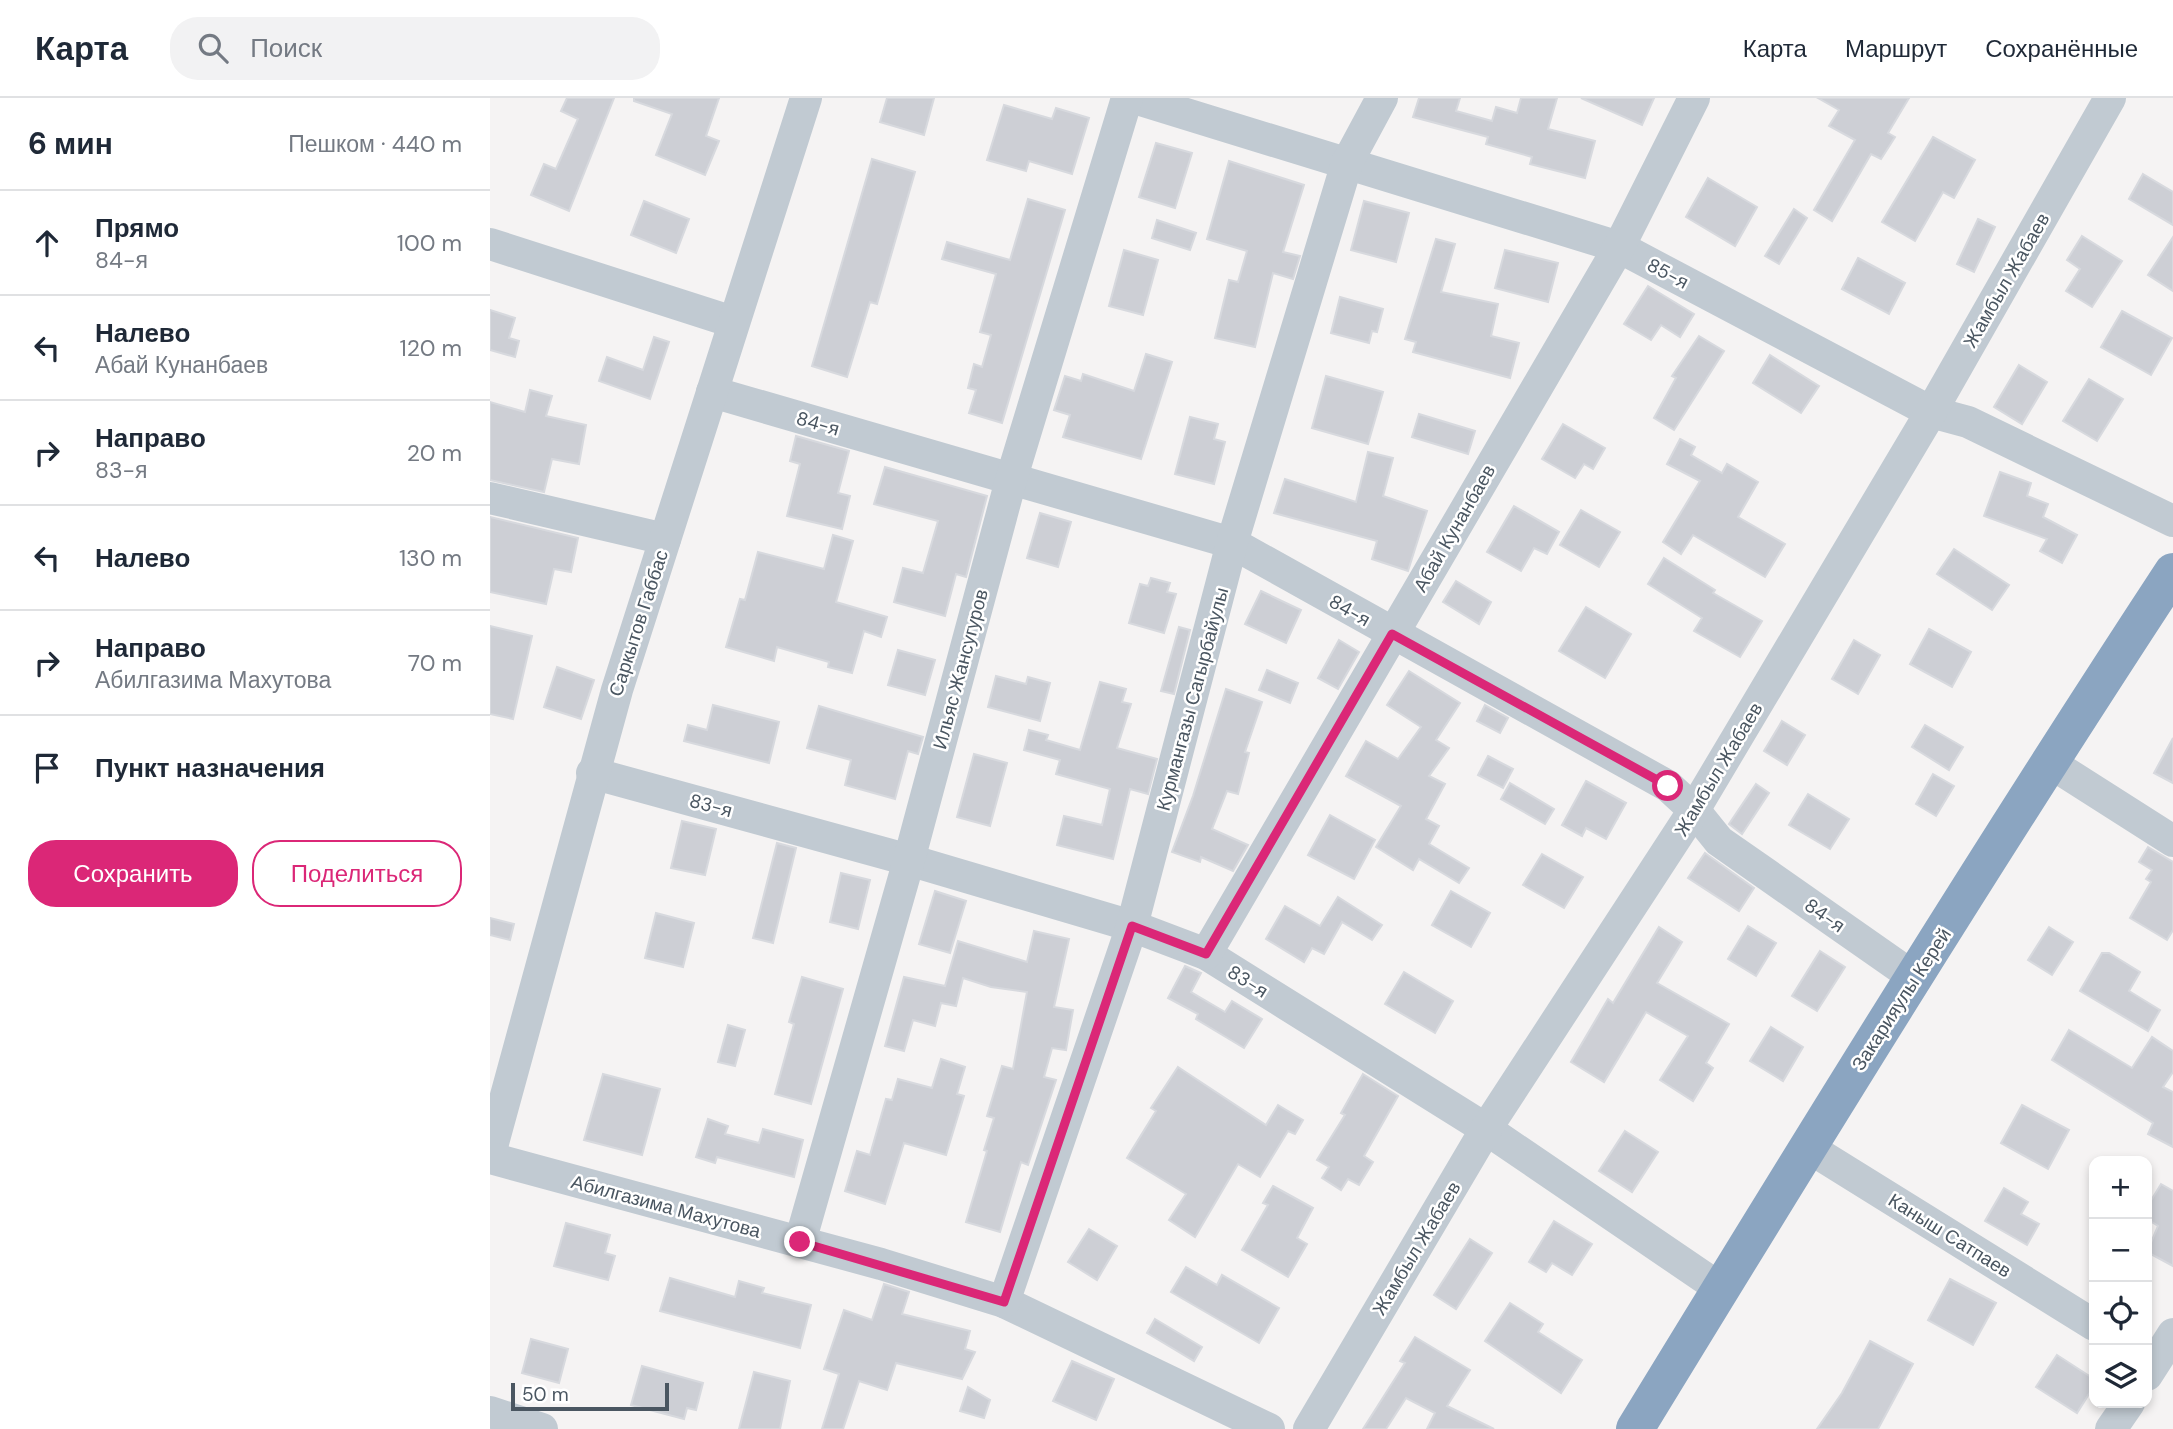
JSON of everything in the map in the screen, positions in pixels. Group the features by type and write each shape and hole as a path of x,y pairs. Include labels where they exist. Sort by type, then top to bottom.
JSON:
{"highway":[{"name":"Закарияулы Керей","path":"1635,1429 1806,1146 1916,978 2049,762 2173,572"}],"street":[{"name":"Саркытов Габбас","path":"490,1156 592,773 806,98"},
{"name":"Ильяс Жансугуров","path":"800,1242 909,860 1011,480 1127,98"},
{"name":"Курмангазы Сагырбайулы","path":"1004,1302 1132,926 1232,544 1347,163 1382,98"},
{"name":"Абай Кунанбаев","path":"1206,954 1619,247 1694,98"},
{"name":"Жамбыл Жабаев","path":"1309,1429 1486,1129 1694,810 1931,412 2110,98"},
{"name":"85-я","path":"1151,101 1619,247 1931,412 1968,422 2173,521"},
{"path":"490,244 733,323"},
{"name":"84-я","path":"712,392 1232,544 1668,786 1694,810 1719,841 1916,978"},
{"path":"490,498 665,539"},
{"path":"2049,762 2173,841"},
{"name":"83-я","path":"592,773 909,860 1132,926 1206,954 1486,1129 1721,1289"},
{"name":"Каныш Сатпаев","path":"1806,1146 2089,1322"},
{"name":"Абилгазима Махутова","path":"490,1156 1004,1302 1269,1429"},
{"path":"2155,1367 2173,1334"},
{"path":"2111,1429 2126,1408"},
{"path":"490,1412 542,1429"}],"building":[{"path":"567,98 614,98 569,211 531,195 544,164 556,169 578,119 561,111"},
{"path":"634,98 719,98 706,136 719,141 705,175 656,155 672,114 634,101"},
{"path":"887,98 934,98 924,135 880,122"},
{"path":"1419,98 1460,98 1456,111 1492,121 1496,107 1517,113 1521,98 1557,98 1548,129 1595,141 1585,178 1530,164 1532,157 1486,144 1488,137 1413,117"},
{"path":"1581,98 1654,98 1642,125"},
{"path":"1818,98 1909,98 1888,133 1895,137 1881,159 1871,154 1832,221 1814,210 1855,140 1829,126 1839,110"},
{"path":"1004,105 1052,119 1056,108 1089,118 1072,174 1029,161 1026,171 987,160"},
{"path":"1933,137 1975,160 1954,198 1943,192 1915,241 1882,222"},
{"path":"1156,143 1192,153 1175,208 1139,197"},
{"path":"872,159 915,172 877,304 870,302 847,377 812,366"},
{"path":"1229,161 1304,185 1283,252 1300,256 1293,279 1273,273 1255,347 1215,338 1229,280 1238,282 1247,251 1207,239"},
{"path":"2143,174 2173,192 2173,225 2129,199"},
{"path":"1708,178 1757,207 1735,246 1686,217"},
{"path":"1028,199 1065,210 1002,423 969,413 976,390 968,388 974,364 982,367 991,335 980,332 996,274 942,259 947,242 1010,260"},
{"path":"644,201 689,219 676,253 631,235"},
{"path":"1364,201 1409,213 1396,262 1351,250"},
{"path":"1794,209 1807,218 1779,264 1765,256"},
{"path":"1978,219 1995,227 1974,272 1957,264"},
{"path":"1157,220 1196,233 1190,250 1152,238"},
{"path":"2082,236 2122,261 2092,307 2066,291 2080,269 2067,260"},
{"path":"2173,237 2173,291 2148,275"},
{"path":"1436,239 1455,244 1441,292 1498,304 1491,336 1519,343 1510,378 1413,352 1416,342 1405,339"},
{"path":"1124,250 1158,260 1143,315 1109,306"},
{"path":"1505,250 1558,263 1548,302 1495,288"},
{"path":"1858,258 1905,283 1889,314 1842,289"},
{"path":"1648,286 1694,314 1680,337 1661,325 1651,340 1624,324"},
{"path":"1340,297 1383,309 1377,332 1372,331 1369,343 1331,333"},
{"path":"490,310 515,318 509,338 519,341 515,357 490,350"},
{"path":"2122,311 2172,338 2151,375 2101,347"},
{"path":"1699,336 1724,351 1674,430 1654,418 1676,378 1672,376"},
{"path":"654,337 669,342 650,399 599,381 607,357 643,370"},
{"path":"1146,354 1172,362 1141,459 1063,437 1070,415 1054,410 1065,376 1081,381 1083,374 1134,391"},
{"path":"1770,355 1819,386 1801,413 1753,383"},
{"path":"2019,365 2047,382 2022,424 1994,407"},
{"path":"1326,376 1383,392 1368,444 1312,428"},
{"path":"2089,379 2123,399 2097,441 2063,421"},
{"path":"530,390 552,396 546,416 586,425 579,464 552,459 544,492 490,480 490,402 525,412"},
{"path":"1419,414 1475,431 1468,454 1412,437"},
{"path":"1190,417 1218,424 1214,439 1225,442 1214,484 1175,474"},
{"path":"1563,424 1605,448 1593,469 1584,464 1575,478 1542,459"},
{"path":"796,436 849,451 838,493 850,496 842,529 787,516 800,464 790,461"},
{"path":"1680,439 1695,447 1691,455 1722,473 1727,464 1758,482 1738,517 1785,544 1765,577 1693,535 1681,554 1663,542 1700,481 1667,464"},
{"path":"1368,452 1393,458 1383,496 1427,511 1408,571 1372,559 1377,541 1274,513 1285,479 1356,502"},
{"path":"885,467 987,496 966,577 956,574 945,616 894,602 903,568 923,573 938,521 874,504"},
{"path":"2000,472 2031,483 2027,496 2048,504 2043,517 2077,535 2062,563 2040,551 2047,539 1984,516"},
{"path":"1514,506 1559,532 1547,554 1534,548 1521,571 1487,552"},
{"path":"1581,510 1620,532 1599,567 1560,545"},
{"path":"1040,513 1071,522 1058,567 1027,558"},
{"path":"490,517 578,538 571,572 554,569 546,604 490,592"},
{"path":"833,535 853,541 836,602 887,617 881,637 864,631 852,673 828,667 829,662 777,647 774,661 726,647 740,599 745,600 758,552 824,569"},
{"path":"1954,549 2009,585 1992,610 1937,574"},
{"path":"1664,558 1715,590 1713,593 1762,621 1740,657 1694,631 1702,618 1648,584"},
{"path":"1151,578 1170,583 1167,592 1176,594 1164,633 1129,623 1140,584 1148,586"},
{"path":"1456,581 1491,602 1479,624 1443,602"},
{"path":"1261,591 1301,610 1286,643 1245,624"},
{"path":"1586,607 1631,634 1605,678 1559,651"},
{"path":"490,626 532,636 513,719 490,714"},
{"path":"1179,627 1190,630 1174,694 1161,691"},
{"path":"1929,629 1971,652 1952,687 1910,664"},
{"path":"1339,640 1359,652 1338,689 1318,678"},
{"path":"1854,640 1880,655 1858,694 1832,679"},
{"path":"898,650 935,660 925,695 888,685"},
{"path":"557,667 594,680 581,719 544,707"},
{"path":"1267,670 1298,683 1290,703 1259,690"},
{"path":"1409,671 1460,703 1436,740 1449,748 1429,776 1445,784 1426,819 1439,826 1429,844 1469,868 1459,883 1419,859 1413,870 1376,847 1401,806 1346,776 1366,741 1398,759 1421,727 1387,705"},
{"path":"996,676 1026,684 1028,677 1050,683 1040,721 988,707"},
{"path":"1100,682 1126,689 1122,702 1131,704 1117,748 1157,759 1148,794 1130,789 1113,859 1057,845 1064,816 1102,825 1110,789 1056,774 1060,760 1024,750 1029,730 1048,735 1046,740 1080,750"},
{"path":"1226,689 1262,702 1245,752 1249,753 1238,794 1227,791 1212,829 1248,845 1233,871 1201,857 1200,862 1172,852 1193,796"},
{"path":"713,705 779,722 769,763 684,741 688,725 707,730"},
{"path":"1485,705 1508,718 1500,733 1477,721"},
{"path":"819,706 923,737 918,754 908,751 895,799 845,785 851,760 807,748"},
{"path":"1782,721 1805,735 1787,765 1764,751"},
{"path":"1925,725 1963,747 1949,770 1912,747"},
{"path":"2173,738 2173,783 2154,773"},
{"path":"974,754 1007,763 990,826 957,817"},
{"path":"1488,756 1513,769 1503,788 1478,775"},
{"path":"1933,774 1954,786 1936,816 1916,804"},
{"path":"1586,781 1626,803 1606,839 1586,828 1582,836 1562,825"},
{"path":"1510,783 1554,809 1545,824 1501,799"},
{"path":"1756,784 1769,793 1742,834 1729,824"},
{"path":"1808,794 1849,819 1830,849 1789,825"},
{"path":"1330,815 1375,840 1354,879 1308,855"},
{"path":"682,821 716,829 705,875 671,868"},
{"path":"777,843 796,848 773,943 753,938"},
{"path":"2148,847 2173,862 2173,930 2167,940 2130,918 2151,882 2146,879 2152,870 2139,862"},
{"path":"1705,853 1754,888 1739,911 1688,878"},
{"path":"1542,854 1583,877 1564,908 1523,885"},
{"path":"841,873 870,880 858,929 830,922"},
{"path":"935,891 966,901 950,953 919,944"},
{"path":"1451,891 1490,913 1471,947 1432,925"},
{"path":"1338,897 1382,925 1372,940 1342,922 1324,954 1312,948 1304,962 1266,939 1285,906 1320,926"},
{"path":"656,913 694,923 683,967 645,958"},
{"path":"490,918 514,924 510,940 490,935"},
{"path":"1748,926 1776,943 1756,976 1728,959"},
{"path":"1659,927 1682,942 1657,983 1729,1024 1706,1063 1713,1068 1693,1101 1660,1080 1688,1036 1646,1012 1604,1082 1571,1062 1608,999 1613,1003"},
{"path":"2049,927 2073,942 2052,975 2028,960"},
{"path":"1034,931 1069,939 1054,1007 1073,1010 1066,1050 1052,1048 1044,1077 1056,1080 1028,1165 1021,1162 1000,1232 966,1222 994,1118 987,1116 1002,1066 1013,1069 1027,992 991,987 963,978 956,1006 941,1003 935,1026 913,1020 904,1051 885,1046 904,977 945,986 958,941 1027,962"},
{"path":"1820,951 1845,967 1817,1011 1792,996"},
{"path":"2102,953 2109,953 2140,972 2129,991 2160,1010 2148,1031 2080,991"},
{"path":"1185,966 1201,973 1191,992 1225,1012 1232,1001 1262,1019 1244,1048 1196,1019 1198,1014 1168,998"},
{"path":"1404,972 1453,1001 1435,1033 1385,1004"},
{"path":"802,977 843,989 811,1104 775,1094 794,1024 789,1022"},
{"path":"728,1025 745,1030 735,1066 718,1062"},
{"path":"1771,1027 1803,1047 1783,1081 1750,1061"},
{"path":"2069,1030 2132,1068 2152,1037 2173,1051 2173,1072 2163,1087 2173,1092 2173,1147 2148,1134 2153,1123 2052,1060"},
{"path":"941,1059 965,1067 957,1094 964,1096 946,1155 904,1143 885,1204 845,1191 857,1151 870,1155 886,1099 892,1100 898,1079 932,1088"},
{"path":"1178,1067 1266,1125 1278,1105 1303,1120 1295,1134 1288,1131 1260,1177 1238,1164 1195,1237 1169,1220 1186,1194 1127,1158 1156,1111 1151,1108"},
{"path":"603,1074 660,1089 642,1155 584,1140"},
{"path":"1363,1074 1398,1096 1364,1156 1373,1162 1359,1185 1348,1179 1341,1190 1322,1178 1329,1167 1317,1160 1345,1115 1341,1113"},
{"path":"2022,1105 2069,1130 2048,1169 2001,1143"},
{"path":"708,1119 728,1126 725,1134 759,1143 763,1129 803,1140 794,1177 717,1157 715,1163 696,1157"},
{"path":"1625,1131 1658,1152 1632,1192 1599,1171"},
{"path":"2161,1184 2173,1191 2173,1266 2152,1255 2152,1240 2158,1226 2152,1222 2152,1199"},
{"path":"1273,1186 1313,1208 1297,1238 1307,1244 1288,1277 1242,1250 1268,1205 1263,1203"},
{"path":"2004,1188 2028,1202 2021,1214 2039,1224 2027,1245 1985,1221"},
{"path":"1554,1221 1592,1244 1572,1275 1552,1263 1546,1272 1529,1262"},
{"path":"566,1223 610,1235 605,1253 615,1256 608,1280 554,1266"},
{"path":"1089,1229 1117,1246 1097,1280 1068,1262"},
{"path":"1470,1239 1492,1253 1456,1309 1434,1295"},
{"path":"1186,1267 1217,1285 1222,1275 1279,1308 1259,1343 1171,1292"},
{"path":"670,1278 735,1297 739,1281 764,1288 762,1293 811,1305 800,1348 660,1311"},
{"path":"1950,1279 1996,1303 1973,1345 1928,1320"},
{"path":"884,1284 909,1292 902,1314 970,1331 965,1349 975,1352 962,1379 896,1363 887,1390 859,1381 843,1429 822,1429 839,1374 824,1369 844,1310 872,1320"},
{"path":"1510,1303 1543,1324 1538,1332 1582,1360 1561,1393 1485,1341"},
{"path":"1155,1319 1202,1347 1194,1361 1147,1333"},
{"path":"1415,1337 1470,1370 1447,1406 1494,1429 1427,1429 1435,1413 1406,1398 1386,1429 1363,1429 1405,1363 1400,1361"},
{"path":"531,1339 568,1349 559,1383 522,1373"},
{"path":"1870,1341 1913,1364 1878,1429 1817,1429 1842,1393"},
{"path":"2057,1355 2089,1376 2089,1394 2077,1413 2036,1387"},
{"path":"1072,1361 1114,1379 1096,1420 1053,1401"},
{"path":"642,1366 703,1383 696,1410 687,1408 684,1419 631,1405"},
{"path":"754,1372 790,1381 780,1429 739,1429"},
{"path":"968,1387 990,1400 984,1418 960,1411"}],"route":[{"path":"800,1242 1004,1302 1132,926 1206,954 1392,634 1668,786"}]}
